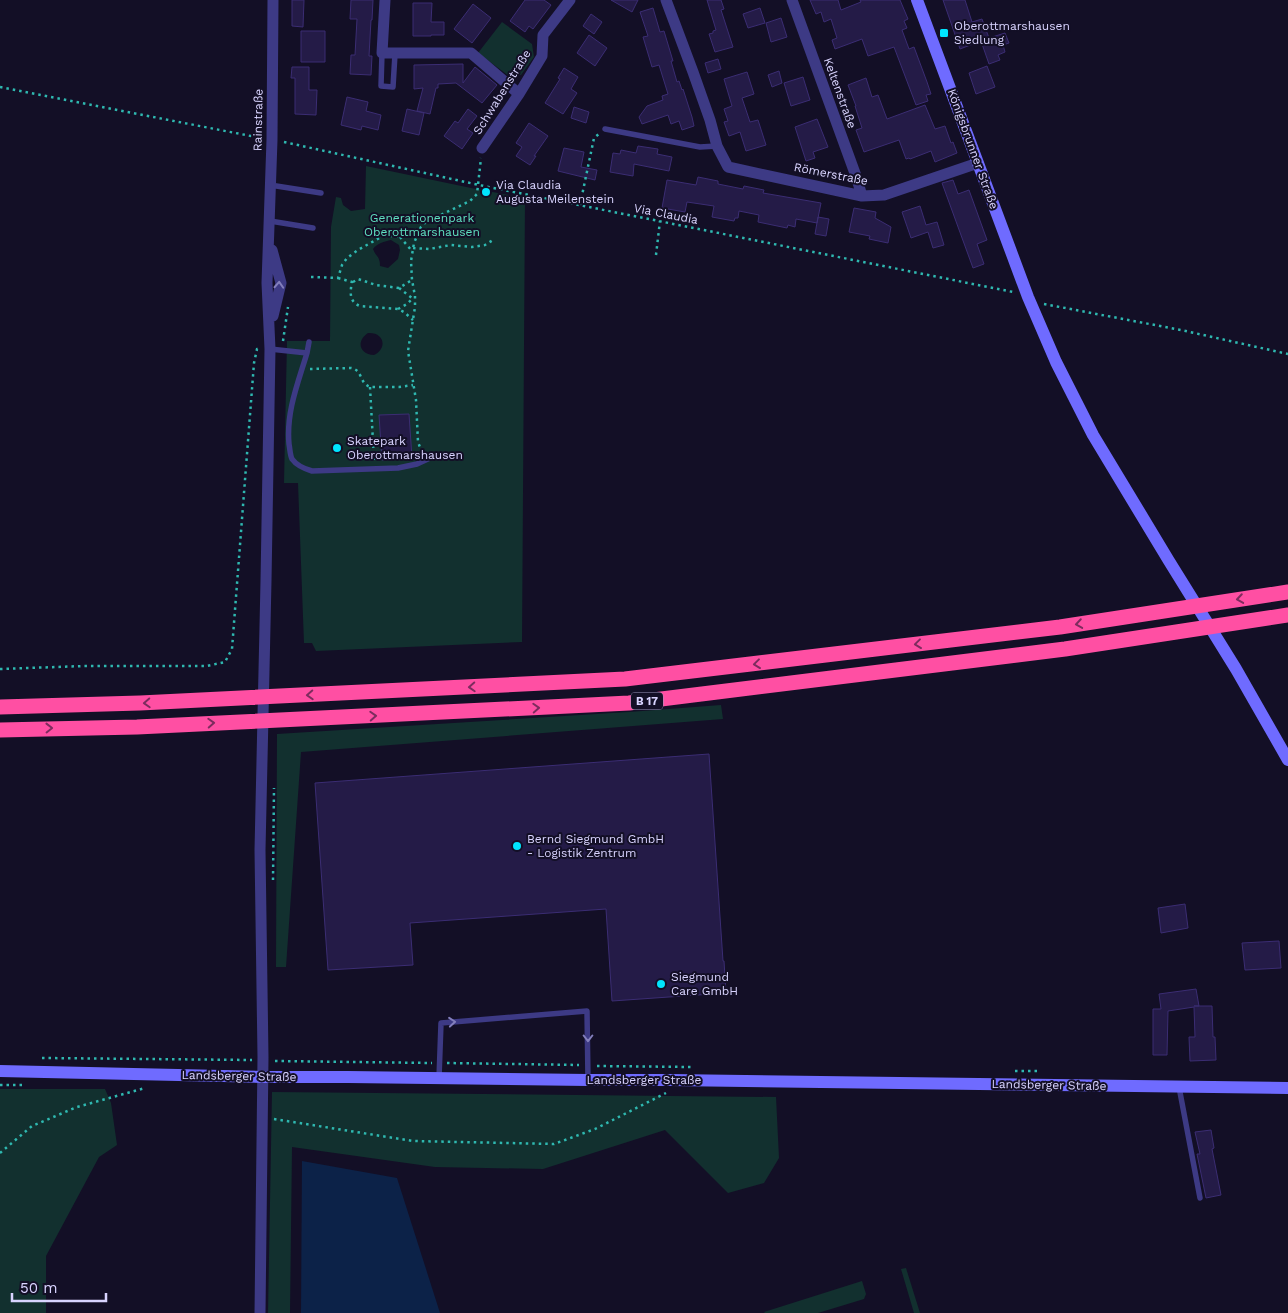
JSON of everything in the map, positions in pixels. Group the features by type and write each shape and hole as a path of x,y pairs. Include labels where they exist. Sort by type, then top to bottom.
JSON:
{"highway":[{"name":"B 17","path":"0,707 140,703 626,679 1060,627 1288,592"},
{"name":"B 17","path":"0,730 147,726 629,703 1065,649 1288,615"}],"street":[{"name":"Rainstraße","path":"260,1313 263,1060 260,850 270,349 267,283 272,140 273,0"},
{"path":"385,0 382,53 471,53 519,94"},
{"name":"Schwabenstraße","path":"482,148 542,56 543,35 570,0"},
{"name":"Römerstraße","path":"666,0 699,88 717,146 728,167 862,196 884,195 978,163"},
{"name":"Keltenstraße","path":"792,0 862,196"},
{"name":"Königsbrunner Straße","path":"917,0 1028,297 1056,362 1093,435 1236,669 1288,760"},
{"name":"Landsberger Straße","path":"0,1071 263,1078 671,1080 1288,1088"}],"lane":[{"path":"382,53 381,86 393,87 395,54"},
{"path":"605,129 700,147 717,146"},
{"path":"270,185 321,194"},
{"path":"270,221 314,228"},
{"path":"309,342 289,415 288,436 292,460 301,467 312,471 398,468 417,464 430,458"},
{"path":"270,349 307,353"},
{"path":"439,1078 441,1022 587,1011 588,1080"},
{"path":"1179,1087 1200,1198"}],"path":[{"name":"Via Claudia","path":"0,87 272,140 478,186 1009,291 1028,297"},
{"path":"580,205 594,138 605,129"},
{"path":"430,458 421,450 418,442 416,400 408,351 413,320 414,298 411,262 414,243 421,227 426,222 470,201 477,194 482,148"},
{"path":"656,255 660,221"},
{"path":"338,278 342,265 347,258 358,250 381,237 400,236 421,227"},
{"path":"400,236 413,250"},
{"path":"413,250 451,245 472,247 485,245 493,240"},
{"path":"311,277 338,278 352,282 358,279 376,285 399,288 414,298"},
{"path":"399,288 412,280"},
{"path":"352,282 351,294 355,304 398,309 413,320"},
{"path":"398,309 414,298"},
{"path":"1047,312 1043,304 1181,330 1288,354"},
{"path":"0,668 207,666 225,662 232,649 254,363"},
{"path":"302,370 356,368 364,384 370,387 413,385"},
{"path":"370,387 374,469"},
{"path":"35,1058 700,1067"},
{"path":"263,1117 413,1141 554,1144 595,1129 671,1090 671,1066"},
{"path":"1014,1071 1044,1071"},
{"path":"0,1153 32,1126 77,1107 150,1086"}],"green space":[{"path":"502,22 532,44 534,57 521,75 509,76 478,53"},
{"name":"Generationenpark Oberottmarshausen","path":"366,166 525,198 522,642 316,651 312,643 304,643 298,483 284,483 287,341 330,341 331,227 336,197 341,198 343,205 351,211 365,209","holes":["391,240 399,245 398,259 388,268 380,266 379,258 373,249 378,244","368,333 378,335 382,341 381,348 374,355 365,352 361,347 362,340"]},
{"path":"721,705 723,719 301,752 286,967 276,967 277,734"},
{"path":"0,1089 105,1089 111,1103 117,1145 99,1157 46,1256 46,1313 0,1313"},
{"path":"272,1092 776,1097 779,1158 764,1183 728,1193 665,1130 543,1169 435,1167 292,1147 290,1313 268,1313"},
{"path":"906,1268 920,1313 914,1313 901,1269"},
{"path":"862,1281 866,1294 864,1299 818,1313 764,1312"}],"water":[{"path":"302,1161 397,1178 440,1313 301,1313"}],"building":[{"path":"292,0 304,0 303,27 292,26"},
{"path":"351,0 373,0 369,56 372,56 371,75 350,74 351,55 355,55 357,19 350,19"},
{"path":"525,0 544,0 551,5 533,29 529,26 525,32 510,21"},
{"path":"611,0 638,0 632,12"},
{"path":"707,0 721,0 724,9 721,10 733,47 715,52 709,34 716,30"},
{"path":"810,0 838,0 841,10 861,2 860,0 900,0 908,19 904,21 907,28 902,30 909,49 914,47 927,82 931,94 926,95 928,101 916,105 894,47 868,56 862,39 835,49 832,40 837,38 831,19 824,22 821,12 816,14"},
{"path":"943,0 965,0 972,22 982,19 989,38 1005,33 1009,43 1003,45 1005,52 998,55 1000,60 989,64 981,41 960,49"},
{"path":"413,3 432,3 431,22 444,22 444,35 413,36"},
{"path":"473,4 491,18 472,43 454,29"},
{"path":"653,8 660,32 664,31 677,82 679,81 683,89 692,117 694,126 682,130 679,121 671,124 668,115 642,124 639,117 647,106 663,100 662,96 668,94 659,65 652,67 643,37 648,36 640,12"},
{"path":"760,8 765,23 748,28 743,14"},
{"path":"591,14 602,22 594,34 583,26"},
{"path":"781,18 787,37 771,42 766,23"},
{"path":"301,31 325,31 325,62 301,62"},
{"path":"589,35 607,48 595,66 577,53"},
{"path":"718,59 721,69 708,73 705,63"},
{"path":"463,64 463,83 475,67 497,85 482,103 456,83 438,84 430,114 417,111 423,88 414,89 414,65"},
{"path":"987,66 995,87 976,94 969,73"},
{"path":"292,67 309,67 309,90 317,90 316,115 295,114 295,78 291,78"},
{"path":"564,68 578,77 571,89 577,93 563,114 545,103 560,79 558,78"},
{"path":"779,71 782,83 772,87 768,75"},
{"path":"747,72 754,94 742,98 750,122 758,120 766,145 746,151 740,132 729,136 724,122 728,121 724,109 732,106 724,79"},
{"path":"803,77 810,100 791,106 784,83"},
{"path":"866,78 872,97 878,95 887,119 925,105 935,129 945,126 957,153 935,162 931,151 906,159 899,140 864,152 856,130 862,128 848,85"},
{"path":"347,97 368,102 366,111 381,115 378,130 362,126 361,130 341,125"},
{"path":"574,107 589,112 586,123 571,118"},
{"path":"407,109 424,113 419,135 402,131"},
{"path":"468,109 477,116 467,129 473,133 462,149 444,136 455,121 458,123"},
{"path":"817,119 828,147 813,152 815,158 806,161 795,127"},
{"path":"529,123 548,136 530,165 516,156 522,147 516,143"},
{"path":"638,146 658,149 657,154 672,157 669,171 634,164 633,176 610,172 613,153 620,154 621,150 636,153"},
{"path":"564,148 584,152 581,167 597,170 595,180 558,171"},
{"path":"698,177 718,181 718,184 743,189 744,186 764,190 763,193 821,203 817,223 796,219 795,227 788,225 787,228 758,222 759,215 739,211 738,218 735,218 734,221 712,217 714,206 687,202 685,212 662,208 667,180 696,185"},
{"path":"953,180 958,194 969,190 987,240 977,244 984,264 973,268 942,183"},
{"path":"920,206 926,225 937,222 944,245 933,248 928,232 911,238 902,212"},
{"path":"854,208 876,212 875,218 891,227 888,243 869,239 870,236 849,232"},
{"path":"818,217 829,219 826,236 815,234"},
{"path":"409,414 412,458 382,460 379,415"},
{"name":"Bernd Siegmund GmbH - Logistik Zentrum","path":"709,754 726,993 612,1001 606,909 410,923 413,965 328,970 315,783"},
{"path":"1185,904 1188,928 1161,933 1158,908"},
{"path":"1279,941 1281,968 1245,970 1242,943"},
{"path":"1196,989 1199,1006 1212,1006 1216,1060 1190,1061 1189,1037 1195,1037 1194,1007 1168,1011 1167,1055 1153,1055 1153,1009 1161,1009 1159,994"},
{"path":"1211,1130 1214,1148 1212,1149 1221,1195 1206,1198 1197,1154 1200,1154 1195,1132"}],"place":[{"name":"Oberottmarshausen Siedlung","path":"944,33"},
{"name":"Via Claudia Augusta Meilenstein","path":"486,192"},
{"name":"Skatepark Oberottmarshausen","path":"337,448"},
{"name":"Bernd Siegmund GmbH - Logistik Zentrum","path":"517,846"},
{"name":"Siegmund Care GmbH","path":"661,984"}]}
